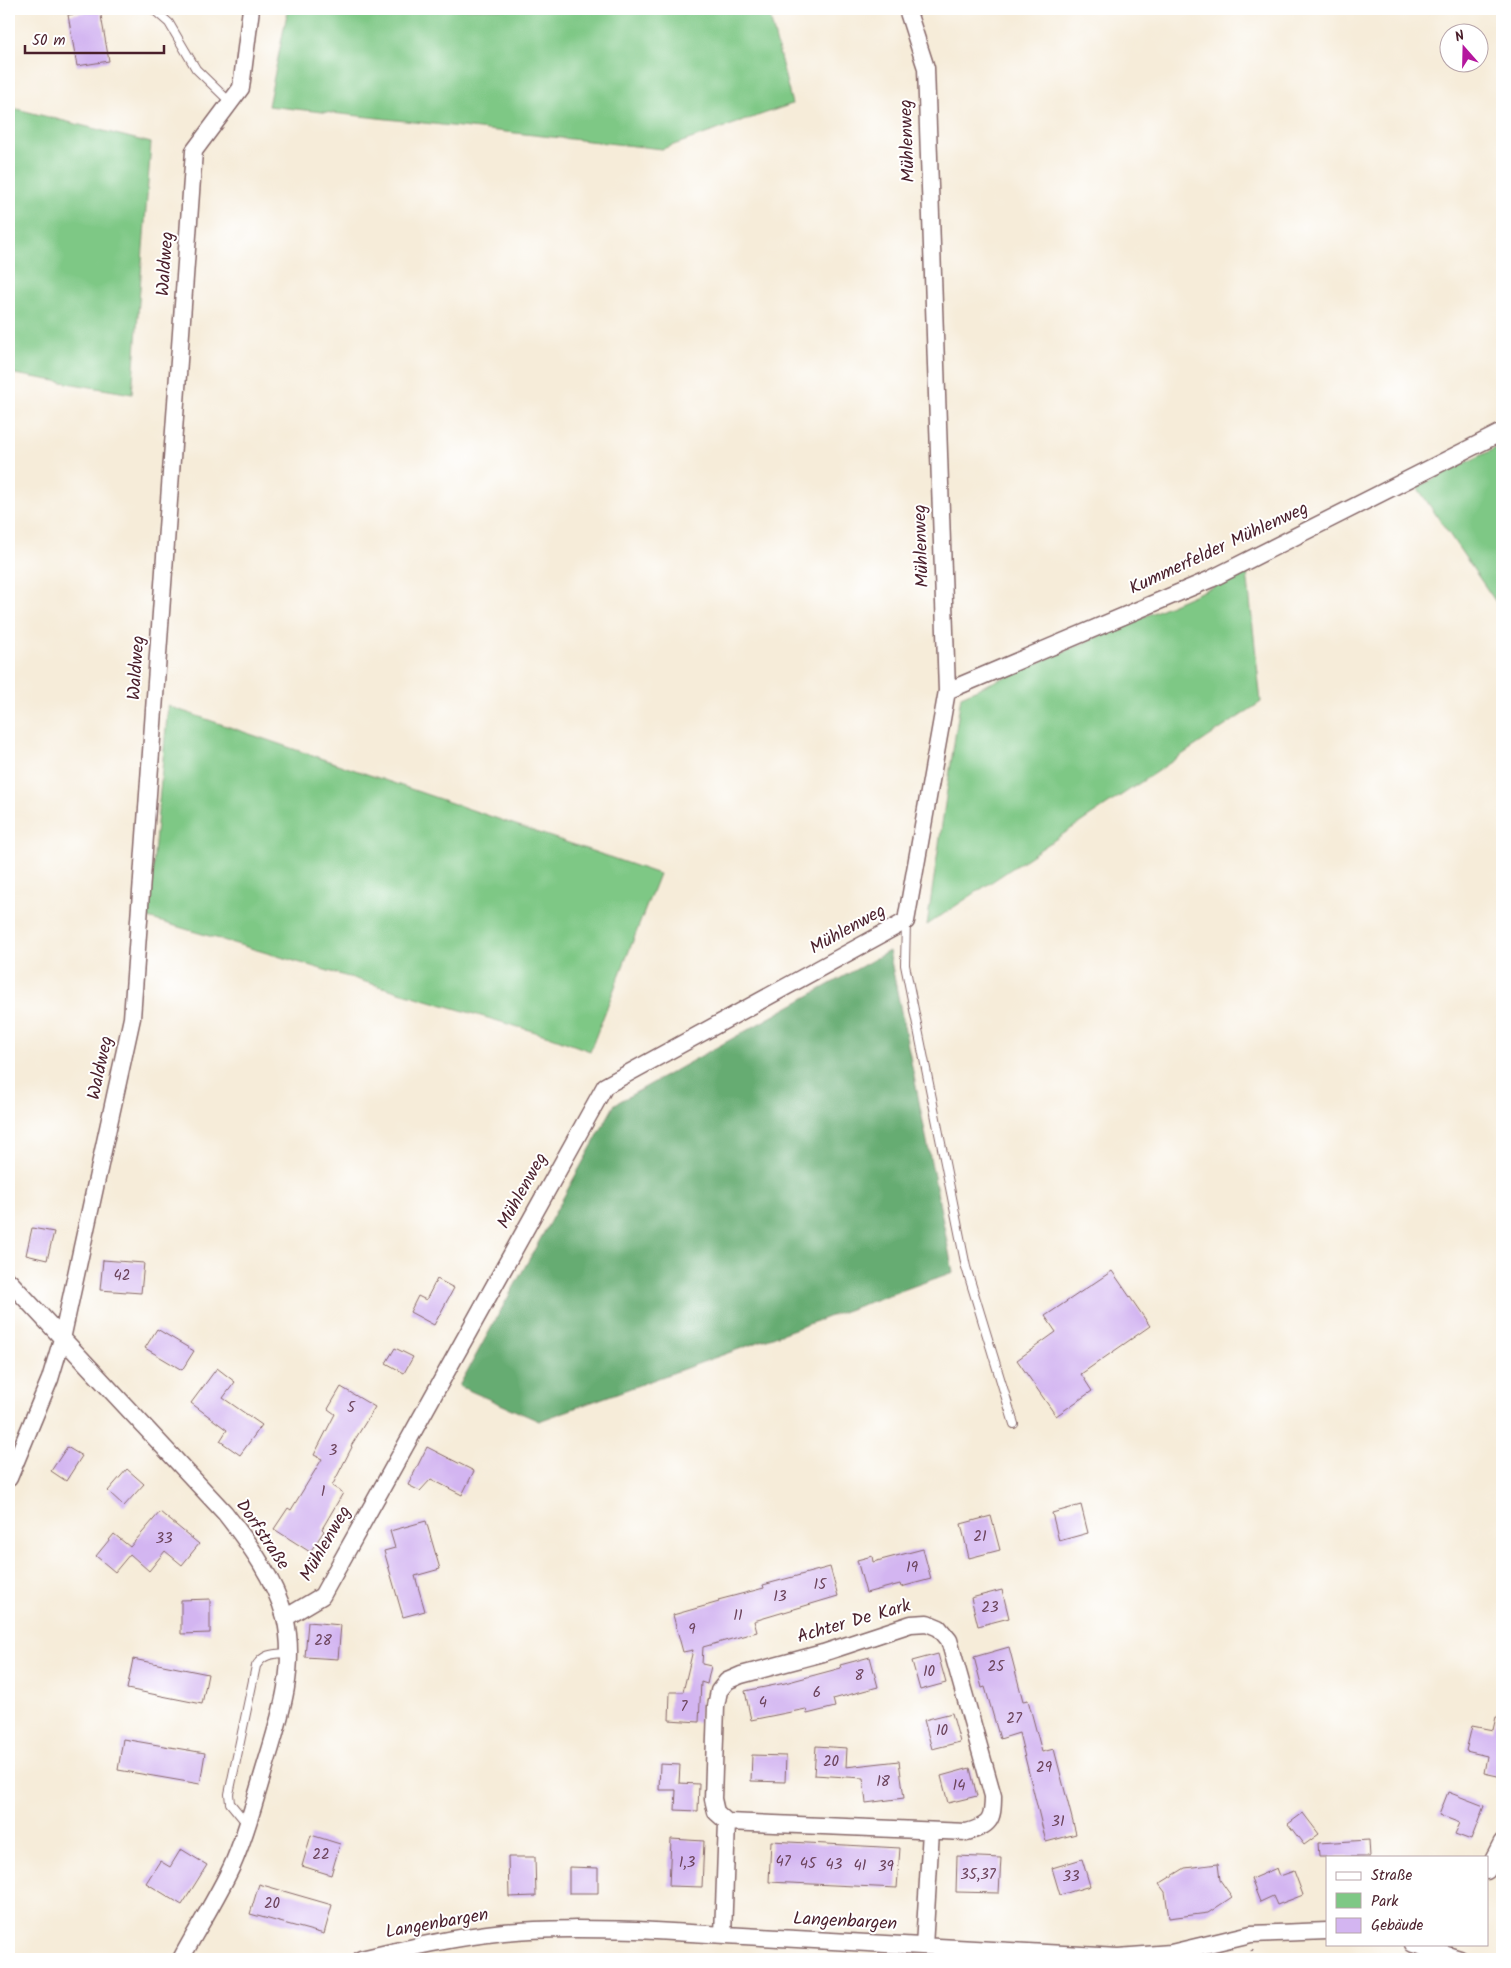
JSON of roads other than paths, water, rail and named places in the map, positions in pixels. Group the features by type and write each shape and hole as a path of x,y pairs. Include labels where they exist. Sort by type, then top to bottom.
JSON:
{"street":[{"name":"Waldweg","path":"9,1478 50,1379 62,1339 132,1018 194,151 241,88 251,9"},
{"name":"Mühlenweg","path":"285,1618 322,1596 605,1086 906,922 947,691 926,68 907,9"},
{"name":"Kummerfelder Mühlenweg","path":"947,691 1211,579 1502,432"},
{"name":"Dorfstraße","path":"9,1281 225,1513 249,1544 271,1580 285,1618 288,1653 285,1700 248,1825 231,1867 180,1959"},
{"name":"Achter De Kark","path":"927,1623 940,1628 949,1640 993,1796 993,1813 984,1827 967,1832 931,1831 727,1822 716,1812 713,1799 716,1706 719,1692 727,1681 741,1675 823,1653 912,1624 927,1623"},
{"path":"723,1935 727,1822"},
{"path":"924,1946 931,1831"},
{"path":"1488,1869 1502,1842"},
{"name":"Langenbargen","path":"361,1959 430,1942 504,1932 564,1929 637,1930 1118,1957 1172,1952 1251,1934 1326,1931"},
{"path":"1423,1946 1452,1952"}],"lane":[{"path":"153,9 169,24 196,69 230,103"},
{"path":"906,922 906,965 966,1267 1014,1424"},
{"path":"248,1825 230,1803 229,1794 256,1666 261,1658 272,1654 288,1653"}]}
